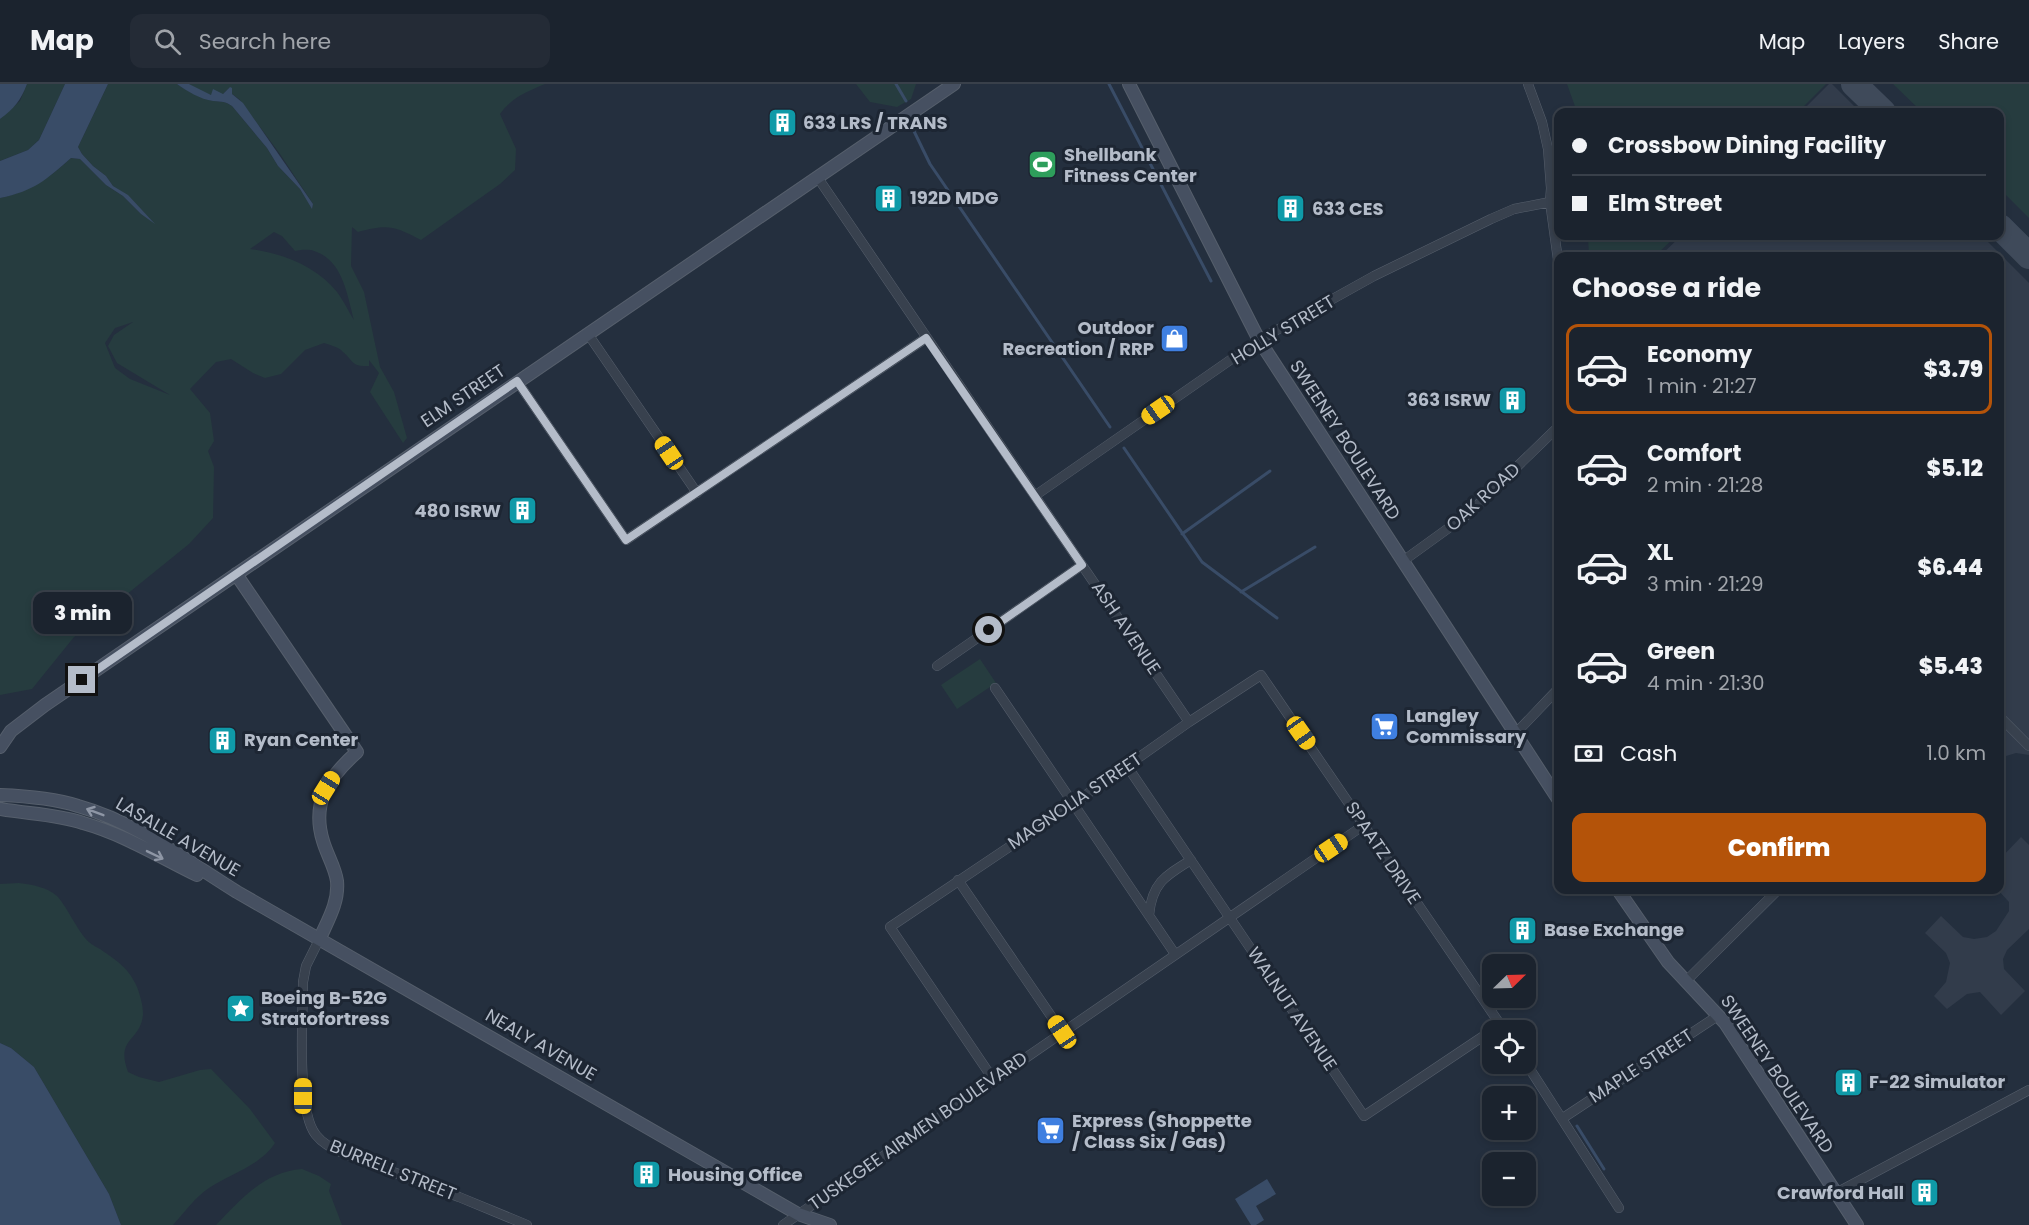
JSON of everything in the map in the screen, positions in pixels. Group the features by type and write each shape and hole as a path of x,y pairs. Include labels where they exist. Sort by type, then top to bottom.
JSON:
{"main road":[{"name":"ELM STREET","path":"0,747 11,731 45,705 954,84"},
{"name":"SWEENEY BOULEVARD","path":"1129,84 1259,340 1554,793"},
{"path":"236,574 357,752 338,769 326,788 320,806 319,826 337,882 335,907 320,938"},
{"name":"LASALLE AVENUE","path":"0,795 42,798 96,812 148,837 237,892"},
{"name":"LASALLE AVENUE","path":"0,809 61,817 105,830 204,879 237,892"},
{"name":"NEALY AVENUE","path":"237,892 798,1214 830,1225"},
{"name":"SWEENEY BOULEVARD","path":"1621,894 1661,953 1719,1016 1857,1225"}],"street":[{"path":"1528,84 1542,122 1548,149 1551,180 1550,202 1554,231"},
{"name":"ASH AVENUE","path":"818,178 1189,722"},
{"name":"HOLLY STREET","path":"1036,495 1259,340 1374,276 1491,219 1514,209 1550,202"},
{"path":"588,334 696,493"},
{"path":"517,381 626,540 926,338"},
{"name":"OAK ROAD","path":"1403,561 1468,514 1554,431"},
{"path":"937,666 1082,565"},
{"name":"MAGNOLIA STREET","path":"993,1079 890,927 1261,675"},
{"name":"SPAATZ DRIVE","path":"1261,675 1497,1020"},
{"path":"995,688 1175,954"},
{"path":"1516,733 1554,693"},
{"path":"2004,721 2029,746"},
{"name":"WALNUT AVENUE","path":"1127,766 1364,1116 1482,1041"},
{"name":"TUSKEGEE AIRMEN BOULEVARD","path":"798,1214 1364,825"},
{"path":"1149,915 1150,898 1156,886 1191,860"},
{"path":"958,880 1062,1032"},
{"path":"1686,981 1774,894"},
{"name":"BURRELL STREET","path":"320,938 306,966 303,982 303,1096 306,1116 316,1136 327,1146 343,1154 527,1225"},
{"name":"MAPLE STREET","path":"1563,1118 1719,1016"},
{"path":"1533,1074 1619,1208"},
{"path":"1836,1193 2029,1090"},
{"path":"783,1225 798,1214"}],"shaded area":[{"path":"1829,84 1832,84 1856,108 1805,108"},
{"path":"1677,240 1986,240 1998,252 1664,252"},
{"path":"2004,258 2029,283 2029,755 2016,753 2004,758"},
{"path":"2021,837 2029,845 2029,929 2007,950 2003,959 2004,969 2025,991 2001,1015 1980,992 1967,994 1947,1009 1934,996 1946,982 1950,963 1946,953 1925,933 1941,916 1963,937 1974,939 1987,937 1996,931 2009,911 2009,902 2002,894 2004,894 2004,855"}],"green space":[{"path":"27,84 65,84 39,140 28,150 0,161 0,119 20,101"},
{"path":"108,84 177,84 200,97 225,102 232,106 267,148 278,166 300,189 312,208 313,204 280,154 239,99 232,94 230,87 223,94 211,95 189,84 545,84 515,99 500,114 516,149 515,170 500,184 421,240 397,229 384,227 358,232 352,227 351,266 364,292 380,367 394,392 407,438 403,443 370,392 379,373 369,360 369,366 356,364 339,349 324,343 305,350 281,374 265,378 231,359 216,362 190,389 210,413 214,441 208,451 214,467 213,518 189,544 74,637 32,689 0,695 0,198 21,192 38,183 71,158 80,159 106,185 123,196 141,214 153,222 128,196 113,186 106,176 93,166 78,147","holes":["274,232 282,236 295,251 312,250 332,262 342,279 354,320 337,292 309,268 274,254 250,249","133,322 114,335 108,346 117,363 170,395 130,379 115,368 105,343 115,328"]},
{"path":"856,84 916,84 911,99 897,107 870,102"},
{"path":"1567,84 1826,84 1802,108 1576,108"},
{"path":"1893,84 2029,84 2029,218 2004,193 2004,108 1918,108"},
{"path":"1588,240 1672,240 1659,252 1589,252"},
{"path":"980,659 996,683 957,709 941,685"},
{"path":"19,883 44,888 57,896 87,940 122,965 134,980 143,1014 138,1030 125,1052 128,1072 159,1082 211,1069 250,1109 275,1143 261,1158 194,1200 173,1225 121,1225 109,1194 34,1067 11,1048 0,1043 0,884"},
{"path":"302,1169 331,1184 329,1191 342,1225 216,1225 254,1188 276,1175"}],"water":[{"path":"0,84 27,84 16,104 0,119"},
{"path":"65,84 108,84 78,147 113,186 128,195 155,224 123,196 106,185 80,159 71,158 39,184 0,198 0,161 28,150 39,140"},
{"path":"177,84 189,84 211,95 213,89 223,94 230,87 232,88 232,94 243,103 313,204 312,209 300,189 278,166 267,148 232,106 225,102 199,97"},
{"path":"0,1043 11,1048 34,1067 109,1194 121,1225 0,1225"},
{"path":"1267,1179 1276,1194 1256,1206 1264,1220 1251,1225 1235,1199"}],"waterway":[{"path":"896,84 906,101"},
{"path":"1109,84 1211,281"},
{"path":"911,125 930,164 1110,427"},
{"path":"1124,448 1202,562 1277,618"},
{"path":"1182,534 1270,471"},
{"path":"1241,592 1315,547"},
{"path":"1577,1126 1604,1169"}],"taxiway":[{"path":"1854,84 1879,108"},
{"path":"2004,231 2029,256"}],"place":[{"name":"633 LRS / TRANS","path":"782,123"},
{"name":"Shellbank Fitness Center","path":"1043,165"},
{"name":"192D MDG","path":"889,198"},
{"name":"633 CES","path":"1291,209"},
{"name":"Outdoor Recreation / RRP","path":"1175,338"},
{"name":"363 ISRW","path":"1512,400"},
{"name":"480 ISRW","path":"522,511"},
{"name":"Langley Commissary","path":"1385,726"},
{"name":"Ryan Center","path":"223,740"},
{"name":"Base Exchange","path":"1523,930"},
{"name":"Boeing B-52G Stratofortress","path":"240,1008"},
{"name":"F-22 Simulator","path":"1848,1082"},
{"name":"Express (Shoppette / Class Six / Gas)","path":"1051,1131"},
{"name":"Housing Office","path":"647,1175"},
{"name":"Crawford Hall","path":"1925,1193"}],"route":[{"path":"82,680 517,381 626,540 926,338 1082,565 989,630"}]}
